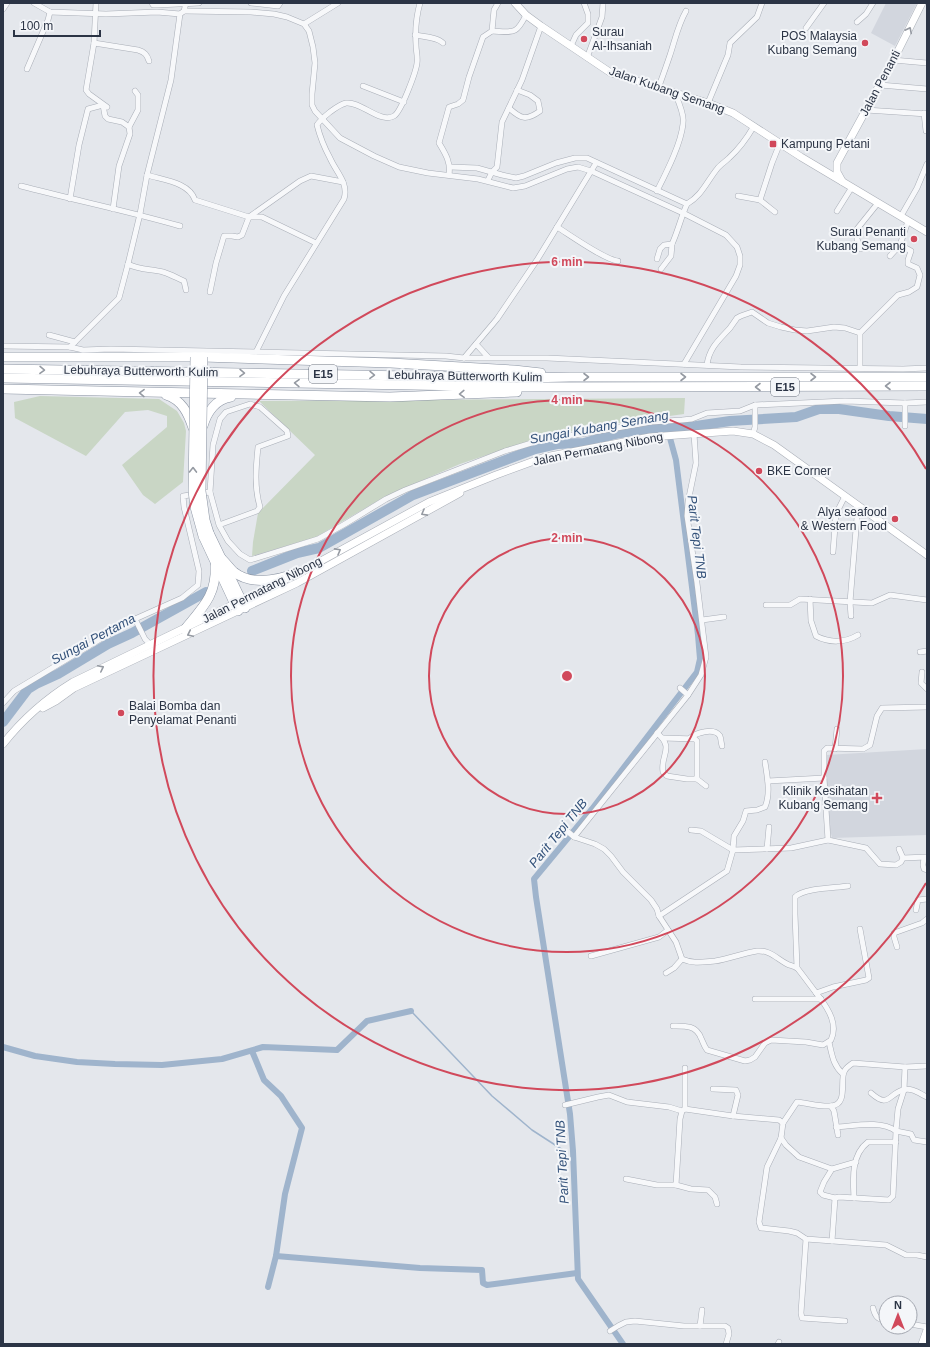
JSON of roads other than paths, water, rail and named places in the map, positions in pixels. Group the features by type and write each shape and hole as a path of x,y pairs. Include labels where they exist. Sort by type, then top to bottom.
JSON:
{"highway":[{"path":"4,357 199,357 514,370 570,376"},
{"path":"199,357 198,430 193,491 195,506 206,534 240,606"},
{"name":"Lebuhraya Butterworth Kulim","path":"3,369 514,378 570,376 927,377"},
{"name":"Lebuhraya Butterworth Kulim","path":"3,378 570,387 927,386"},
{"path":"4,389 390,397 514,393 570,387"},
{"path":"159,393 172,397 182,405 188,412 198,430"},
{"path":"198,430 214,406 224,398 253,394"},
{"path":"218,559 236,573 252,580 285,578 302,571"},
{"path":"185,629 204,606 212,592 216,577 218,559"}],"main road":[{"name":"Jalan Kubang Semang","path":"515,3 526,15 541,26 611,73 708,103 732,113 927,232"},
{"name":"Jalan Penanti","path":"837,163 880,85 922,3"},
{"path":"817,166 825,168 837,163 837,172 842,181"},
{"name":"Jalan Permatang Nibong","path":"34,712 56,701 74,688 240,606 429,502 545,457 650,437 754,430 927,555"},
{"name":"Jalan Permatang Nibong","path":"3,744 34,712 56,693 73,682 147,642 185,629 297,583 432,508 496,475"},
{"path":"924,1340 927,1328"}],"street":[{"path":"3,9 7,3"},
{"path":"34,3 50,12 95,14 157,12 251,12 287,17 304,24 309,32 315,63 312,94 312,105 314,111 340,138 374,156 399,167 488,180 513,188 525,186 567,169 578,167 591,171 726,235 736,247 740,256 740,265 736,276 684,364"},
{"path":"96,3 94,42 86,90 105,106"},
{"path":"152,3 153,5 199,3"},
{"path":"70,347 119,298 140,214 147,175 171,80 182,12 186,3"},
{"path":"251,3 278,6 280,3"},
{"path":"304,24 338,3"},
{"path":"256,352 284,296 344,199 346,192 343,182 330,160 321,138 318,125 322,118 334,109 346,103 357,105 380,116 388,118 398,113 404,102 417,64 416,16 420,3"},
{"path":"492,31 494,10 498,3"},
{"path":"570,46 576,35 588,23 588,14 584,3"},
{"path":"587,58 602,17 603,3"},
{"path":"708,103 728,55 730,43 757,17 762,3"},
{"path":"806,28 824,3"},
{"path":"857,22 866,14 873,3"},
{"path":"658,88 670,55 674,38 686,11"},
{"path":"26,69 48,20 50,12"},
{"path":"449,175 450,167 448,159 439,143 449,107 458,104 463,100 469,76 483,37 492,31 513,31 519,28 526,15"},
{"path":"488,180 492,172 497,167 502,122 517,90 541,26"},
{"path":"416,35 441,41 443,43"},
{"path":"94,42 143,51 147,55 149,61"},
{"path":"893,60 927,62"},
{"path":"880,85 927,89"},
{"path":"363,86 404,102"},
{"path":"509,108 517,116 525,118 532,117 540,111 538,101 530,95 517,90"},
{"path":"113,209 119,166 130,134 129,126 138,110 138,95 135,91"},
{"path":"658,191 671,160 683,124 682,113 676,94"},
{"path":"105,106 105,116 108,119 122,122 129,126"},
{"path":"70,199 79,145 88,109 105,106"},
{"path":"866,110 926,113 927,131"},
{"path":"661,269 671,256 672,244 681,222 682,213 687,204 702,192 718,168 745,140 754,126"},
{"path":"760,200 780,143"},
{"path":"450,167 477,168 502,176 516,178 556,163 575,158 587,158 687,204"},
{"path":"464,358 497,319 537,260 596,163"},
{"path":"901,216 926,171 927,164"},
{"path":"147,175 182,185 189,189 195,200 249,218 262,217 316,243"},
{"path":"210,292 216,263 224,236 238,237 242,235 249,218 284,191 311,176 343,182"},
{"path":"21,186 70,199 140,214 180,226"},
{"path":"837,211 852,187"},
{"path":"738,196 760,200 775,212"},
{"path":"861,249 857,238 857,229 878,203"},
{"path":"890,256 900,245 908,221"},
{"path":"557,227 596,251 614,261 618,261"},
{"path":"657,259 660,249 664,245 672,244"},
{"path":"860,368 860,333 898,295 909,292 918,287 920,275 917,268 908,264 911,251 900,245"},
{"path":"128,264 134,267 164,272 184,281 186,290"},
{"path":"707,365 709,353 721,336 737,318 752,312 768,322 795,330 807,331 845,328 860,333"},
{"path":"48,335 74,342"},
{"path":"476,344 488,357"},
{"path":"3,346 70,347 83,350 111,349 446,356 464,358 547,358 741,367 927,368"},
{"path":"219,525 257,511 260,507 257,495 256,467 258,447 288,436 287,430 260,407 250,404 226,412 220,420 213,445 210,492 219,525 228,541 240,554 250,560 318,539 386,499 406,490 456,469 548,438 582,434 651,422 692,418 707,413 740,411 755,407 846,401 905,403 927,402"},
{"path":"905,403 905,424"},
{"path":"754,430 755,407"},
{"path":"573,836 657,733 701,675 706,657 687,516 688,502 696,463 694,434"},
{"path":"3,704 14,691 135,620 182,598 198,585 199,571 183,496 210,492"},
{"path":"833,552 836,514 845,496"},
{"path":"851,616 850,602 858,505"},
{"path":"766,605 790,605 800,599 874,603 890,595 927,600"},
{"path":"810,599 811,621 816,636 824,640 844,641 858,635"},
{"path":"702,620 724,617"},
{"path":"135,620 147,642"},
{"path":"920,652 927,651"},
{"path":"922,672 921,683 927,689"},
{"path":"680,688 687,694"},
{"path":"828,840 824,752 827,748 863,749 870,745 877,716 882,708 927,707"},
{"path":"835,749 837,729"},
{"path":"690,738 701,732 716,733 721,740 722,746"},
{"path":"657,733 666,743 662,768 666,776 697,779 706,786"},
{"path":"663,738 690,738 697,741 697,779"},
{"path":"659,916 727,871 733,850 734,836 743,821 746,811 757,810 765,807 767,802 768,781 765,762"},
{"path":"768,781 824,778"},
{"path":"767,848 769,827"},
{"path":"691,830 701,831 733,850 791,848 828,840 866,848 880,864 896,865 901,862 903,858"},
{"path":"566,831 573,836 604,849 622,872 651,900 657,909 659,916 676,942 682,960"},
{"path":"899,849 903,858"},
{"path":"903,858 926,858 923,864 924,869 927,870"},
{"path":"796,968 796,897 799,894 810,891 848,886"},
{"path":"916,910 918,900 927,899"},
{"path":"897,947 894,933 922,923 927,919"},
{"path":"816,993 869,978 860,929"},
{"path":"591,956 659,937 668,930"},
{"path":"673,1026 690,1026 694,1028 700,1035 707,1050 742,1061 752,1059 761,1051 765,1043 771,1040 806,1042 823,1045 833,1038 833,1023 830,1013 816,993 796,968 787,964 773,954 765,951 755,952 699,963 690,963 682,960"},
{"path":"666,973 682,960"},
{"path":"755,999 821,1000"},
{"path":"829,1042 834,1063 844,1074"},
{"path":"927,1066 905,1067 853,1063 847,1067 844,1074 842,1100 837,1105 831,1106 797,1102 783,1123 781,1138 767,1167 758,1222 761,1228 793,1232 806,1239 886,1245 906,1255 927,1257"},
{"path":"832,1169 820,1192 823,1195 835,1198 889,1200 894,1196 896,1131 898,1109 904,1090 905,1067"},
{"path":"676,1185 680,1119 684,1110 685,1068"},
{"path":"713,1089 736,1090 738,1095 733,1116"},
{"path":"871,1094 878,1100 883,1100 891,1098 904,1090 910,1090 919,1092 927,1097"},
{"path":"566,1105 598,1096 609,1095 627,1102 733,1116 779,1120 783,1123"},
{"path":"831,1106 834,1111 838,1135"},
{"path":"836,1127 879,1125 911,1134 914,1140 927,1142"},
{"path":"781,1138 798,1157 832,1169 856,1162"},
{"path":"854,1198 853,1174 862,1146 868,1142 896,1142"},
{"path":"626,1179 657,1184 676,1185 691,1189 708,1190 715,1198 717,1204"},
{"path":"832,1241 835,1198"},
{"path":"806,1239 801,1313 802,1318 845,1321"},
{"path":"873,1308 875,1315 878,1318"},
{"path":"700,1326 702,1310"},
{"path":"611,1331 626,1322 635,1321 684,1326 725,1326 728,1328 726,1344"}],"waterway":[{"name":"Sungai Kubang Semang","path":"252,571 297,553 319,548 413,495 535,449 557,444 584,443 615,434 638,430 696,426 730,421 796,417 819,409 839,409 889,416 927,419"},
{"name":"Parit Tepi TNB","path":"623,1344 578,1279 573,1151 570,1114 534,879 592,809 697,672 700,659 698,635 676,460 667,427"},
{"name":"Sungai Pertama","path":"3,722 28,689 58,674 108,644 132,633 206,592"},
{"path":"411,1011 492,1096 532,1130 566,1152"},
{"path":"3,1047 35,1056 77,1062 162,1065 222,1059 263,1047 337,1050 367,1021 411,1011"},
{"path":"252,1051 264,1080 281,1096 302,1128 285,1194 276,1256 268,1287"},
{"path":"276,1256 420,1268 482,1270 483,1283 487,1285 577,1273"}],"place":[{"name":"Surau Al-Ihsaniah","path":"584,39"},
{"name":"POS Malaysia Kubang Semang","path":"865,43"},
{"name":"Kampung Petani","path":"773,144"},
{"name":"Surau Penanti Kubang Semang","path":"914,239"},
{"name":"BKE Corner","path":"759,471"},
{"name":"Alya seafood & Western Food","path":"895,519"},
{"name":"Balai Bomba dan Penyelamat Penanti","path":"121,713"},
{"name":"Klinik Kesihatan Kubang Semang","path":"877,798"}]}
